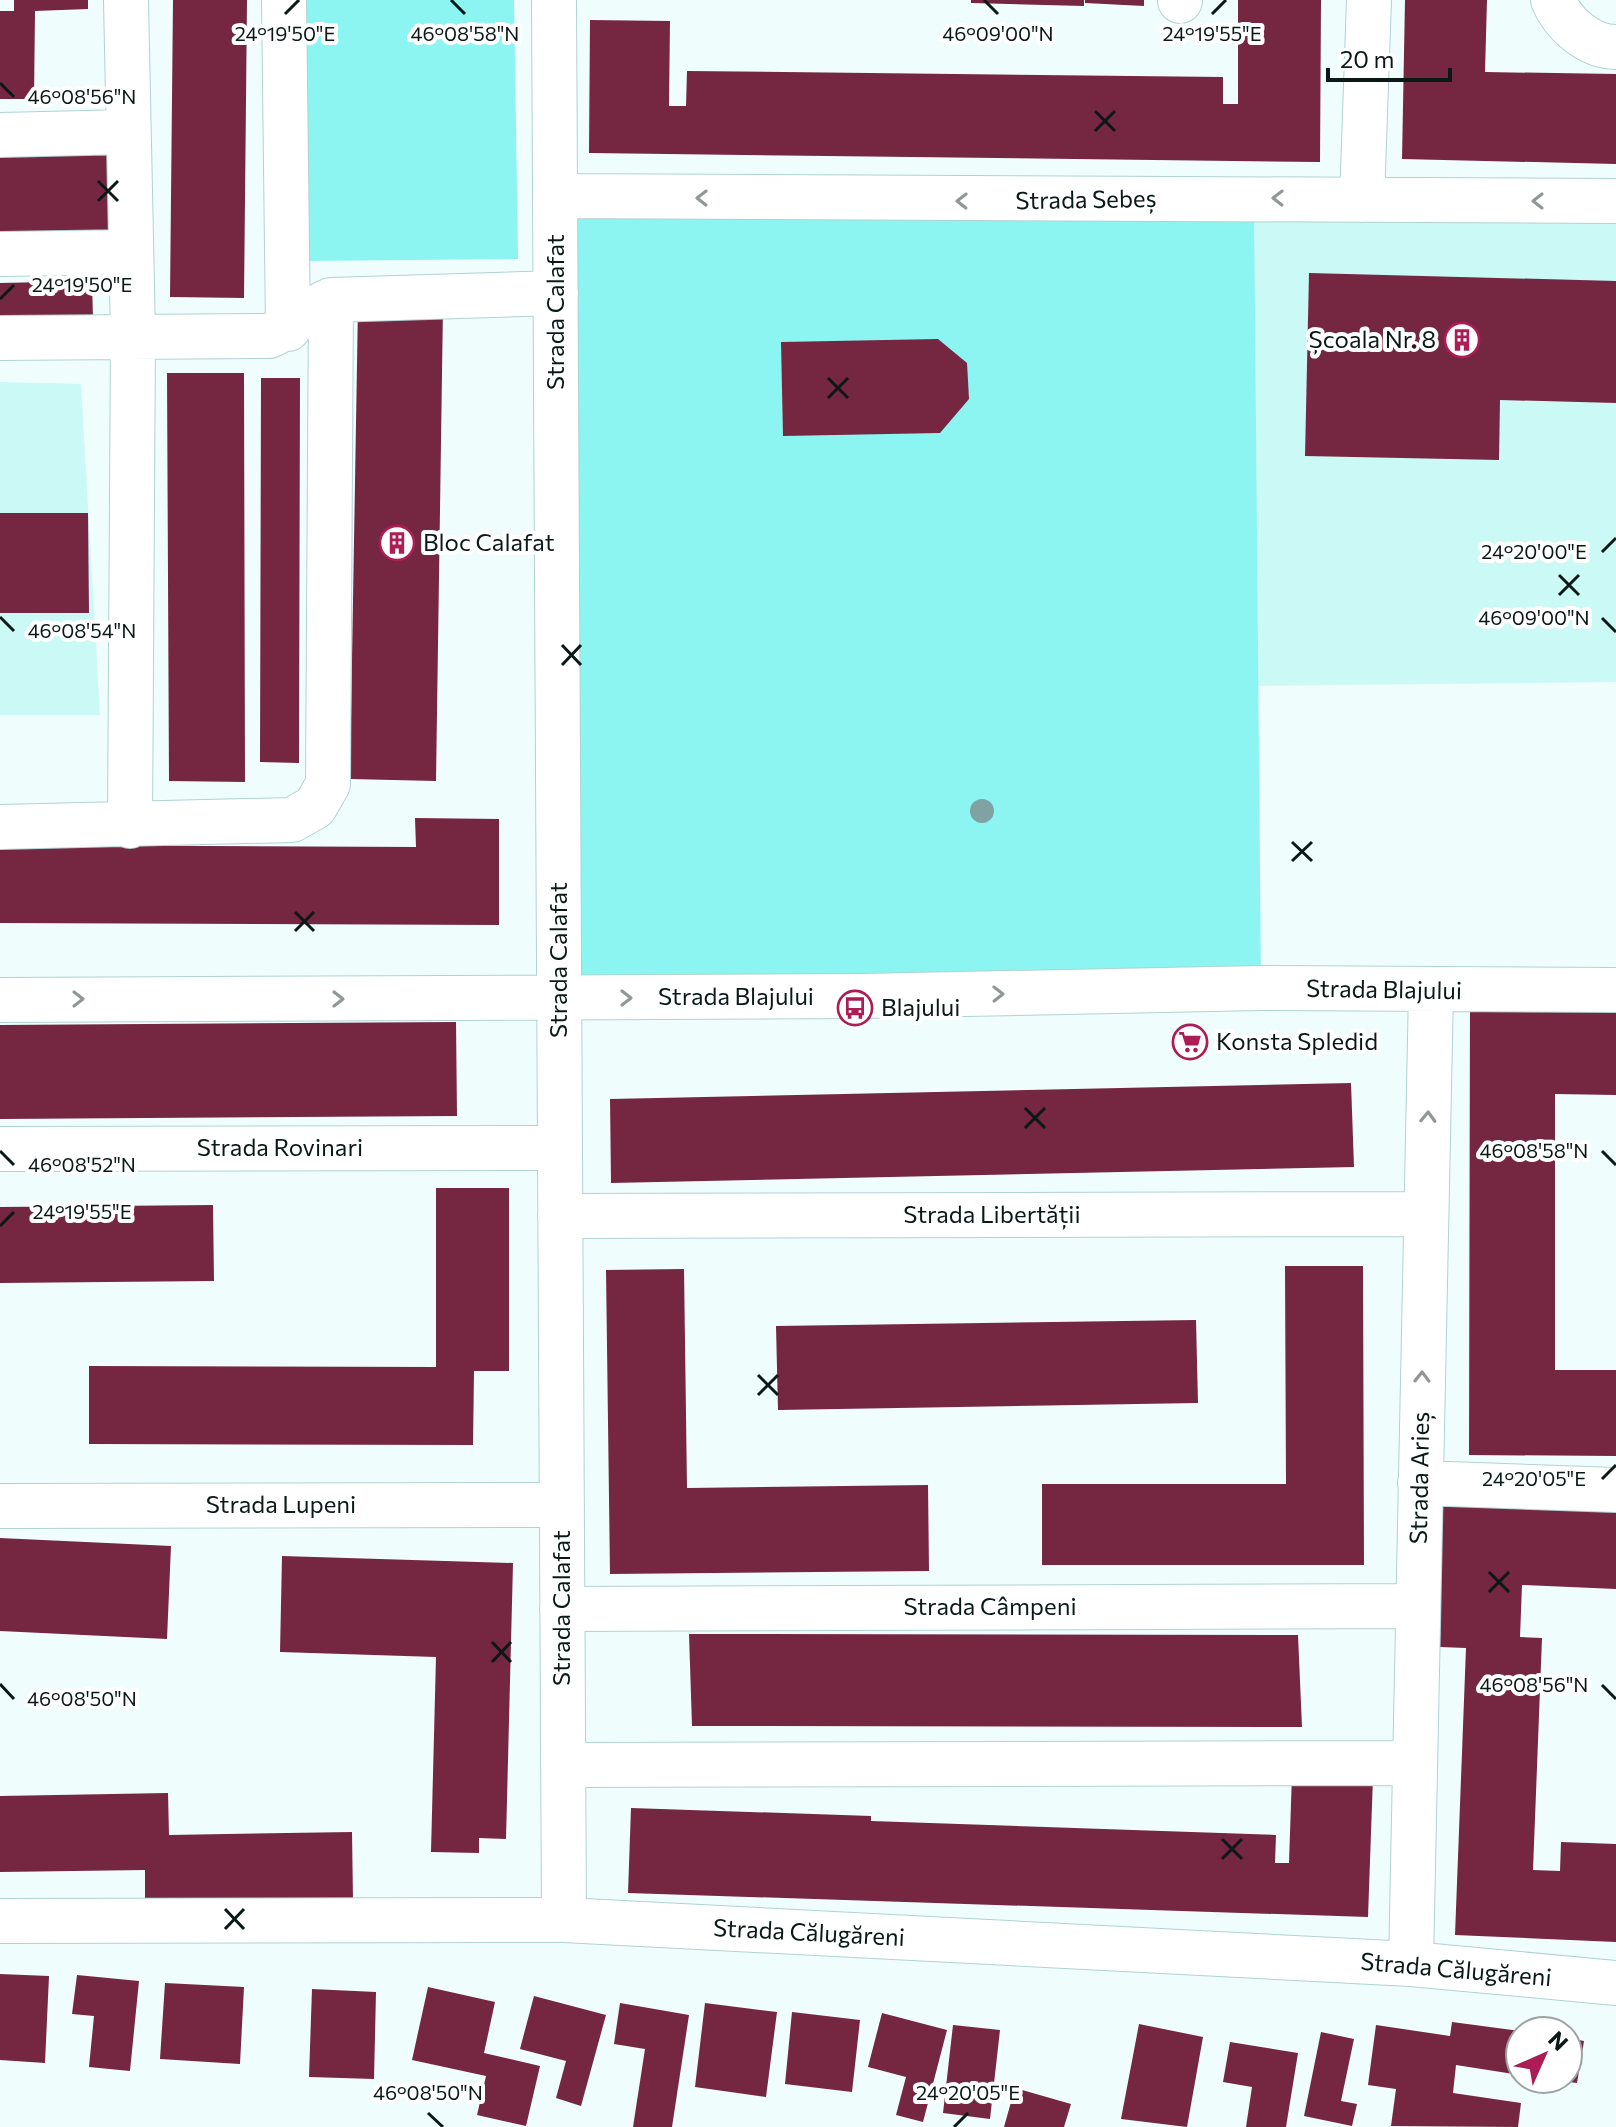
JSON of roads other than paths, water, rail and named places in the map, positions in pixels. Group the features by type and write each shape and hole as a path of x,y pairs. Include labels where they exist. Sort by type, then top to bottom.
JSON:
{"street":[{"path":"126,0 133,335 130,826"},
{"path":"284,0 288,329"},
{"name":"Strada Calafat","path":"554,0 564,1920"},
{"path":"1362,200 1369,0"},
{"path":"1553,0 1571,26 1589,40 1616,47"},
{"path":"0,135 128,132"},
{"name":"Strada Sebeș","path":"556,196 1616,201"},
{"path":"0,254 131,252"},
{"path":"0,338 269,336 288,329 312,307 331,300 556,293"},
{"path":"0,827 292,820 315,807 328,784 331,300"},
{"name":"Strada Blajului","path":"0,1000 559,998 1261,988 1616,990"},
{"name":"Strada Arieș","path":"1411,1964 1424,1214 1431,991"},
{"name":"Strada Rovinari","path":"0,1149 559,1148"},
{"name":"Strada Libertății","path":"560,1216 1424,1214"},
{"path":"1420,1483 1616,1490"},
{"name":"Strada Lupeni","path":"0,1506 562,1505"},
{"name":"Strada Câmpeni","path":"562,1609 1417,1606"},
{"path":"563,1765 1415,1763"},
{"name":"Strada Călugăreni","path":"0,1921 564,1920 1411,1964 1616,1983"}],"place":[{"name":"Școala Nr. 8","path":"1462,340"},
{"name":"Bloc Calafat","path":"397,543"},
{"name":"Blajului","path":"855,1008"},
{"name":"Konsta Spledid","path":"1190,1042"}]}
